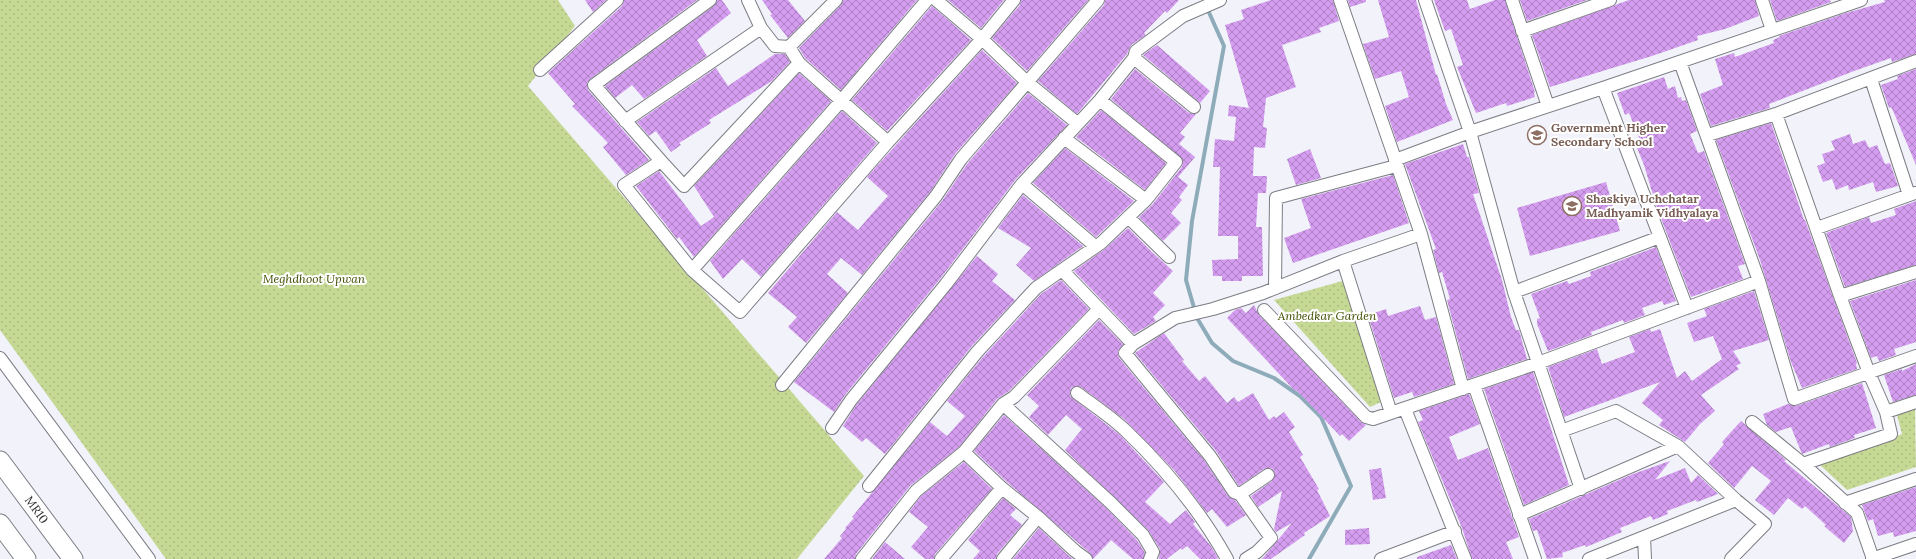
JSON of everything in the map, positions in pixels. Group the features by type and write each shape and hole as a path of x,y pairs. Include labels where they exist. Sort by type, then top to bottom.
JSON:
{"main road":[{"name":"MR10","path":"0,461 73,559"},
{"path":"0,524 26,559"}],"street":[{"path":"540,70 618,0"},
{"path":"710,0 594,85 684,186 799,63"},
{"path":"748,0 761,28 775,46 789,48 799,63 888,142"},
{"path":"789,48 836,0"},
{"path":"692,270 927,0"},
{"path":"936,0 982,39 1028,83 1077,123"},
{"path":"661,161 624,186 692,270 740,312 888,142 982,39 1014,0"},
{"path":"782,385 936,196 961,159 1098,0"},
{"path":"832,428 860,389 946,284 1022,184 1077,123 1100,100 1134,58 1136,51 1183,16 1220,0"},
{"path":"1340,0 1395,163 1421,234 1468,387 1519,514 1535,559"},
{"path":"1425,0 1470,132 1514,292 1581,489"},
{"path":"1512,0 1548,106"},
{"path":"1522,31 1610,0"},
{"path":"1762,0 1772,30"},
{"path":"1274,287 1276,198 1395,163 1470,132 1680,62 1772,30 1842,3 1861,0"},
{"path":"625,121 761,28"},
{"path":"1134,58 1194,107"},
{"path":"1708,135 1776,114 1916,61"},
{"path":"1680,62 1708,135 1759,281 1794,399 1916,356"},
{"path":"1817,228 1912,193 1871,79"},
{"path":"1604,88 1687,308"},
{"path":"869,486 977,352 1036,288 1101,243 1146,200 1176,162 1100,100"},
{"path":"1776,114 1840,296 1869,373 1886,412 1890,434 1803,464"},
{"path":"1064,138 1146,200"},
{"path":"1022,184 1095,246"},
{"path":"1128,217 1169,257"},
{"path":"1246,559 1257,552 1272,538 1240,494 1234,492 1210,456 1125,353 1133,344 1175,318 1213,309 1421,234"},
{"path":"1514,292 1660,237"},
{"path":"1343,261 1391,413"},
{"path":"1062,270 1133,344"},
{"path":"1840,296 1916,272"},
{"path":"1264,310 1366,417 1373,420 1538,364 1759,281"},
{"path":"862,559 916,491 964,452 1003,404 1014,396 1100,309"},
{"path":"0,358 150,559"},
{"path":"1077,393 1124,429 1172,478 1209,527 1227,559"},
{"path":"1886,412 1916,402"},
{"path":"1003,404 1111,503 1143,535 1153,552 1150,559"},
{"path":"1405,409 1465,559"},
{"path":"1561,431 1616,411 1678,446 1764,524 1731,559"},
{"path":"1752,422 1803,464 1857,514 1873,559 1916,544"},
{"path":"1519,514 1581,489 1678,446"},
{"path":"964,452 1002,488 1038,517 1071,555 1086,559"},
{"path":"1240,494 1268,475"},
{"path":"1845,503 1916,479"},
{"path":"942,559 1002,488"},
{"path":"1588,559 1736,500"},
{"path":"1003,559 1038,517"},
{"path":"1381,559 1455,531"},
{"path":"1644,536 1645,559"}],"green space":[{"name":"Meghdhoot Upwan","path":"0,0 558,0 575,26 528,86 864,476 797,559 166,559 0,330"},
{"name":"Ambedkar Garden","path":"1346,280 1381,402 1370,407 1274,300"},
{"path":"1915,407 1916,467 1847,490 1820,465 1902,434 1897,415"}],"building":[{"path":"585,0 606,0 593,12"},
{"path":"624,0 697,0 590,79 587,83 588,90 649,160 626,175 603,147 608,143 572,106 575,104 548,73 622,6"},
{"path":"717,0 722,0 731,13 697,40 707,56 644,99 632,85 615,98 605,86 714,6"},
{"path":"762,0 788,0 805,21 788,38 770,15 772,14"},
{"path":"843,0 917,0 841,90 805,58 799,48 841,5"},
{"path":"948,0 1004,0 981,28"},
{"path":"1021,0 1088,0 1027,71 992,38 1020,5"},
{"path":"1105,0 1179,0 1167,13 1165,11 1144,33 1146,35 1131,45 1127,54 1077,114 1038,81 1104,5"},
{"path":"1271,0 1333,0 1339,21 1319,28 1321,32 1282,45 1296,87 1266,98 1263,127 1267,128 1265,148 1254,147 1253,176 1267,176 1266,193 1258,193 1256,227 1262,227 1263,276 1242,276 1242,281 1222,281 1222,276 1213,276 1212,260 1238,259 1238,236 1218,236 1220,167 1213,167 1215,139 1234,141 1236,117 1228,116 1229,105 1249,108 1225,25 1244,19 1241,10"},
{"path":"1348,0 1366,0 1366,2 1350,7"},
{"path":"1378,0 1416,0 1436,75 1437,74 1446,104 1453,120 1397,142 1385,106 1409,97 1401,71 1375,79 1363,44 1389,37"},
{"path":"1434,0 1467,0 1470,9 1495,0 1505,0 1535,92 1535,97 1507,106 1506,103 1476,113 1457,67 1463,65 1451,29 1445,31"},
{"path":"1520,0 1587,0 1527,21"},
{"path":"1629,0 1755,0 1759,16 1725,29 1697,36 1698,40 1652,56 1550,87 1532,35"},
{"path":"1770,0 1830,0 1831,2 1777,21"},
{"path":"1884,0 1916,0 1916,54 1892,62 1891,58 1769,104 1770,108 1711,126 1700,94 1723,85 1715,59 1734,53 1735,57 1774,43 1773,40 1780,37 1779,36 1846,13 1885,2"},
{"path":"932,6 971,40 887,131 852,100"},
{"path":"1157,45 1210,91 1200,103 1143,55"},
{"path":"982,50 1017,83 955,154 930,192 862,275 841,258 827,274 848,293 806,343 788,327 797,317 768,293 837,212 858,230 888,196 867,177"},
{"path":"775,54 785,54 790,62 772,81 709,120 711,123 679,143 681,145 671,152 656,131 649,136 637,122 716,68 728,86"},
{"path":"1135,69 1189,113 1196,114 1180,133 1185,137 1179,144 1195,157 1178,177 1188,185 1179,197 1182,200 1171,213 1181,223 1163,241 1139,217 1152,205 1182,167 1183,160 1111,99"},
{"path":"1916,69 1916,165 1894,113 1891,107 1889,108 1881,85 1898,79 1897,76"},
{"path":"799,73 831,101 694,257 679,237 677,239 636,186 659,171 701,226 714,217 694,186"},
{"path":"1664,77 1668,89 1675,86 1678,98 1681,97 1682,101 1686,100 1697,131 1690,134 1698,153 1704,151 1745,264 1738,266 1743,279 1691,297 1656,205 1644,165 1635,143 1640,140 1629,113 1625,115 1617,93"},
{"path":"1028,93 1067,125 1016,179 940,279 845,395 834,412 794,382 942,201 967,164"},
{"path":"1101,110 1166,163 1145,190 1076,137"},
{"path":"842,111 877,143 761,277 742,259 723,279 710,261"},
{"path":"1771,123 1804,220 1857,363 1857,369 1802,388 1791,362 1760,260 1716,140"},
{"path":"1850,134 1853,144 1865,140 1869,148 1877,145 1885,164 1890,163 1898,186 1876,192 1873,182 1849,190 1848,185 1836,190 1832,179 1823,182 1817,166 1825,163 1822,154 1835,150 1831,141"},
{"path":"1463,144 1467,157 1469,157 1479,193 1473,194 1502,280 1511,317 1516,330 1519,330 1527,359 1468,379 1447,300 1450,299 1442,272 1439,273 1433,250 1436,249 1405,164"},
{"path":"1065,148 1134,201 1096,237 1033,183"},
{"path":"1310,149 1321,178 1296,185 1287,159"},
{"path":"1393,175 1409,223 1293,263 1284,238 1311,228 1301,199"},
{"path":"1606,182 1620,231 1530,256 1517,208"},
{"path":"1023,195 1083,246 1034,281 1016,265 1031,248 998,228"},
{"path":"1916,201 1916,265 1845,287 1826,233 1869,217 1871,223 1896,215 1894,209"},
{"path":"1128,228 1173,271 1153,293 1165,305 1153,317 1156,321 1134,334 1074,271 1105,249"},
{"path":"1656,247 1676,301 1664,305 1662,301 1642,308 1645,315 1624,323 1623,320 1591,332 1592,335 1548,351 1537,324 1537,319 1540,318 1531,294 1567,281 1569,284 1591,276 1590,272"},
{"path":"977,256 998,274 992,281 1015,300 971,347 885,454 866,438 862,442 843,426 857,404"},
{"path":"1061,280 1089,309 1009,391 997,399 959,447 910,486 856,554 855,559 824,559 842,538 840,536 854,518 852,517 930,422 947,436 965,416 947,401 983,357 1041,294"},
{"path":"1916,280 1916,342 1894,349 1896,355 1879,361 1877,356 1871,358 1850,301"},
{"path":"1754,291 1769,340 1733,351 1741,363 1736,366 1739,369 1701,395 1715,411 1700,424 1685,442 1659,425 1663,420 1642,403 1660,382 1564,417 1548,367 1597,349 1602,364 1635,352 1629,337 1650,329 1651,332 1660,329 1677,378 1685,371 1692,381 1722,359 1713,336 1694,342 1687,323 1707,316 1704,309"},
{"path":"1254,305 1259,315 1361,422 1366,425 1349,441 1342,434 1340,436 1296,390 1295,391 1227,318 1235,310 1241,308 1246,313"},
{"path":"1420,306 1425,320 1436,317 1454,384 1414,397 1412,392 1394,398 1368,315 1386,309 1388,316"},
{"path":"1099,320 1123,344 1118,351 1119,358 1204,460 1228,496 1235,500 1246,515 1227,527 1212,509 1207,513 1174,470 1124,419 1081,387 1077,386 1071,388 1070,396 1120,435 1164,482 1145,502 1170,524 1186,510 1195,522 1193,524 1210,545 1218,558 1216,559 1200,559 1187,546 1182,550 1181,548 1167,559 1159,559 1160,549 1148,530 1065,450 1082,429 1066,415 1048,435 1029,417 1039,406 1027,395"},
{"path":"1164,333 1184,360 1182,361 1199,381 1205,376 1227,403 1234,397 1238,402 1253,393 1269,420 1274,416 1276,418 1284,412 1295,427 1289,432 1303,455 1300,457 1319,489 1317,490 1330,516 1304,533 1305,535 1271,559 1262,559 1292,523 1276,532 1274,529 1282,491 1258,507 1251,496 1272,481 1275,475 1274,471 1271,468 1264,469 1239,486 1216,451 1135,353"},
{"path":"1916,364 1916,395 1893,402 1884,375 1902,369 1902,371"},
{"path":"1533,372 1569,485 1524,505 1484,389"},
{"path":"1862,383 1876,428 1854,435 1855,438 1830,447 1829,444 1802,454 1791,427 1776,432 1767,425 1763,414 1788,404 1796,406"},
{"path":"1469,394 1480,424 1449,437 1458,460 1488,448 1519,537 1506,542 1513,559 1472,559 1462,528 1418,422 1423,420 1419,411"},
{"path":"1004,415 1106,508 1137,540 1145,553 1143,559 1133,559 1111,540 1093,559 1090,553 1007,482 974,451"},
{"path":"1741,421 1786,460 1784,461 1851,517 1853,531 1844,543 1824,526 1826,525 1805,506 1802,509 1788,498 1774,515 1755,500 1771,481 1752,466 1734,488 1708,463 1724,444 1722,442"},
{"path":"1670,461 1655,480 1685,468 1691,483 1698,475 1718,494 1697,502 1696,500 1667,511 1668,514 1653,520 1651,516 1620,528 1622,532 1586,547 1585,545 1562,553 1563,557 1547,559 1537,530 1533,531 1529,519 1633,474"},
{"path":"964,462 992,489 935,554 934,559 925,559 911,547 928,527 909,512 921,496"},
{"path":"1381,468 1386,498 1373,500 1369,470"},
{"path":"1916,487 1916,531 1894,537 1893,532 1878,536 1873,519 1868,521 1862,505"},
{"path":"1003,498 1016,509 1010,515 1022,525 997,554 996,559 973,559 980,551 968,540"},
{"path":"1039,528 1070,557 1073,559 1013,559"},
{"path":"1369,528 1370,544 1345,545 1345,530"},
{"path":"885,542 905,559 872,559"},
{"path":"1451,545 1457,559 1417,559 1417,557"}],"waterway":[{"path":"1207,8 1224,46 1192,221 1186,280 1197,318 1212,343 1233,361 1274,378 1300,396 1321,417 1351,486 1309,559"}],"place":[{"name":"Government Higher Secondary School","path":"1537,135"},
{"name":"Shaskiya Uchchatar Madhyamik Vidhyalaya","path":"1572,206"}]}
